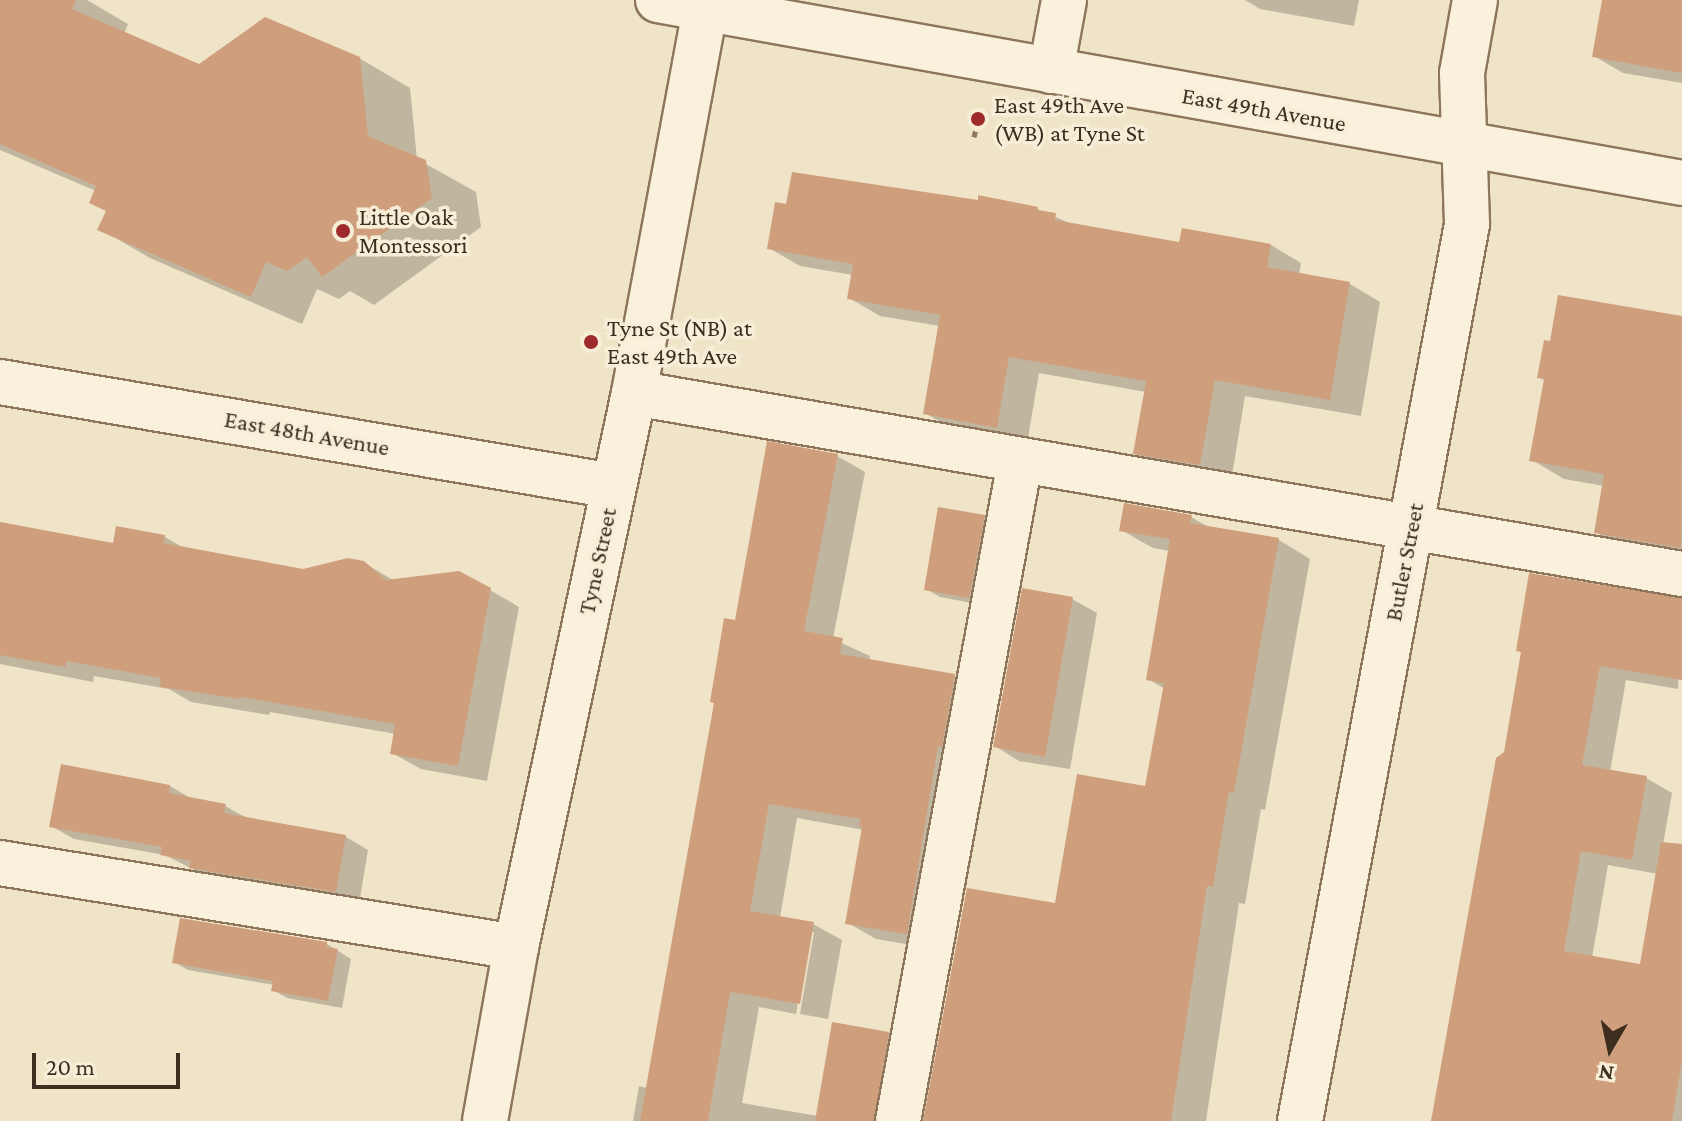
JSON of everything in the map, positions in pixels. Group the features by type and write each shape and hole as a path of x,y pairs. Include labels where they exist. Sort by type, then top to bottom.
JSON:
{"street":[{"name":"East 49th Avenue","path":"658,0 706,4 1051,71 1682,183"},
{"path":"1051,71 1064,0"},
{"name":"Butler Street","path":"1300,1121 1467,224 1462,73 1475,0"},
{"name":"Tyne Street","path":"485,1121 516,947 634,393 706,4"},
{"name":"East 48th Avenue","path":"0,382 613,486"},
{"path":"634,393 1682,574"},
{"path":"898,1121 1020,462"},
{"path":"0,863 516,947"}],"path":[{"path":"974,137 978,119"}],"building":[{"path":"0,0 76,0 72,9 199,64 265,17 360,57 368,136 426,160 432,198 322,277 307,257 287,271 266,262 251,297 97,230 106,211 89,203 96,186 0,144"},
{"path":"1602,0 1682,0 1682,73 1592,57"},
{"path":"792,172 978,200 978,195 1038,207 1038,210 1056,213 1055,220 1179,242 1182,228 1271,244 1267,267 1350,282 1330,400 1215,380 1200,465 1133,454 1146,381 1009,357 997,428 923,414 940,315 847,299 853,264 767,249 775,202 786,204"},
{"path":"1558,295 1682,316 1681,548 1594,533 1604,474 1529,461 1544,379 1537,378 1544,340 1550,341"},
{"path":"767,441 838,454 804,631 843,638 840,654 955,674 942,747 938,746 907,934 845,924 862,827 859,826 860,819 769,804 750,911 814,922 800,1004 730,992 708,1121 640,1121 714,703 710,702 724,618 735,620"},
{"path":"1124,503 1192,515 1190,523 1279,538 1234,793 1229,792 1213,887 1207,886 1171,1121 923,1121 967,888 1055,903 1077,774 1145,786 1164,683 1146,680 1170,539 1119,531"},
{"path":"938,507 985,515 969,598 924,590"},
{"path":"0,522 113,543 116,526 165,535 164,543 303,569 348,558 364,561 386,580 459,571 491,588 458,766 390,754 395,724 241,697 160,687 161,678 66,661 65,667 0,655"},
{"path":"1529,573 1682,598 1682,680 1600,666 1582,765 1647,776 1632,860 1581,851 1564,951 1640,964 1661,842 1682,844 1682,1061 1672,1121 1431,1121 1496,758 1504,752 1521,652 1516,651"},
{"path":"1022,588 1073,597 1045,757 993,747"},
{"path":"61,764 170,785 169,793 226,804 224,813 346,835 336,892 189,868 191,861 160,855 162,847 49,827"},
{"path":"180,918 327,942 327,947 338,949 328,1001 271,991 273,981 172,963"},
{"path":"832,1022 889,1032 874,1121 815,1121"}],"place":[{"name":"East 49th Ave (WB) at Tyne St","path":"978,119"},
{"name":"Little Oak Montessori","path":"343,231"},
{"name":"Tyne St (NB) at East 49th Ave","path":"591,342"}]}
